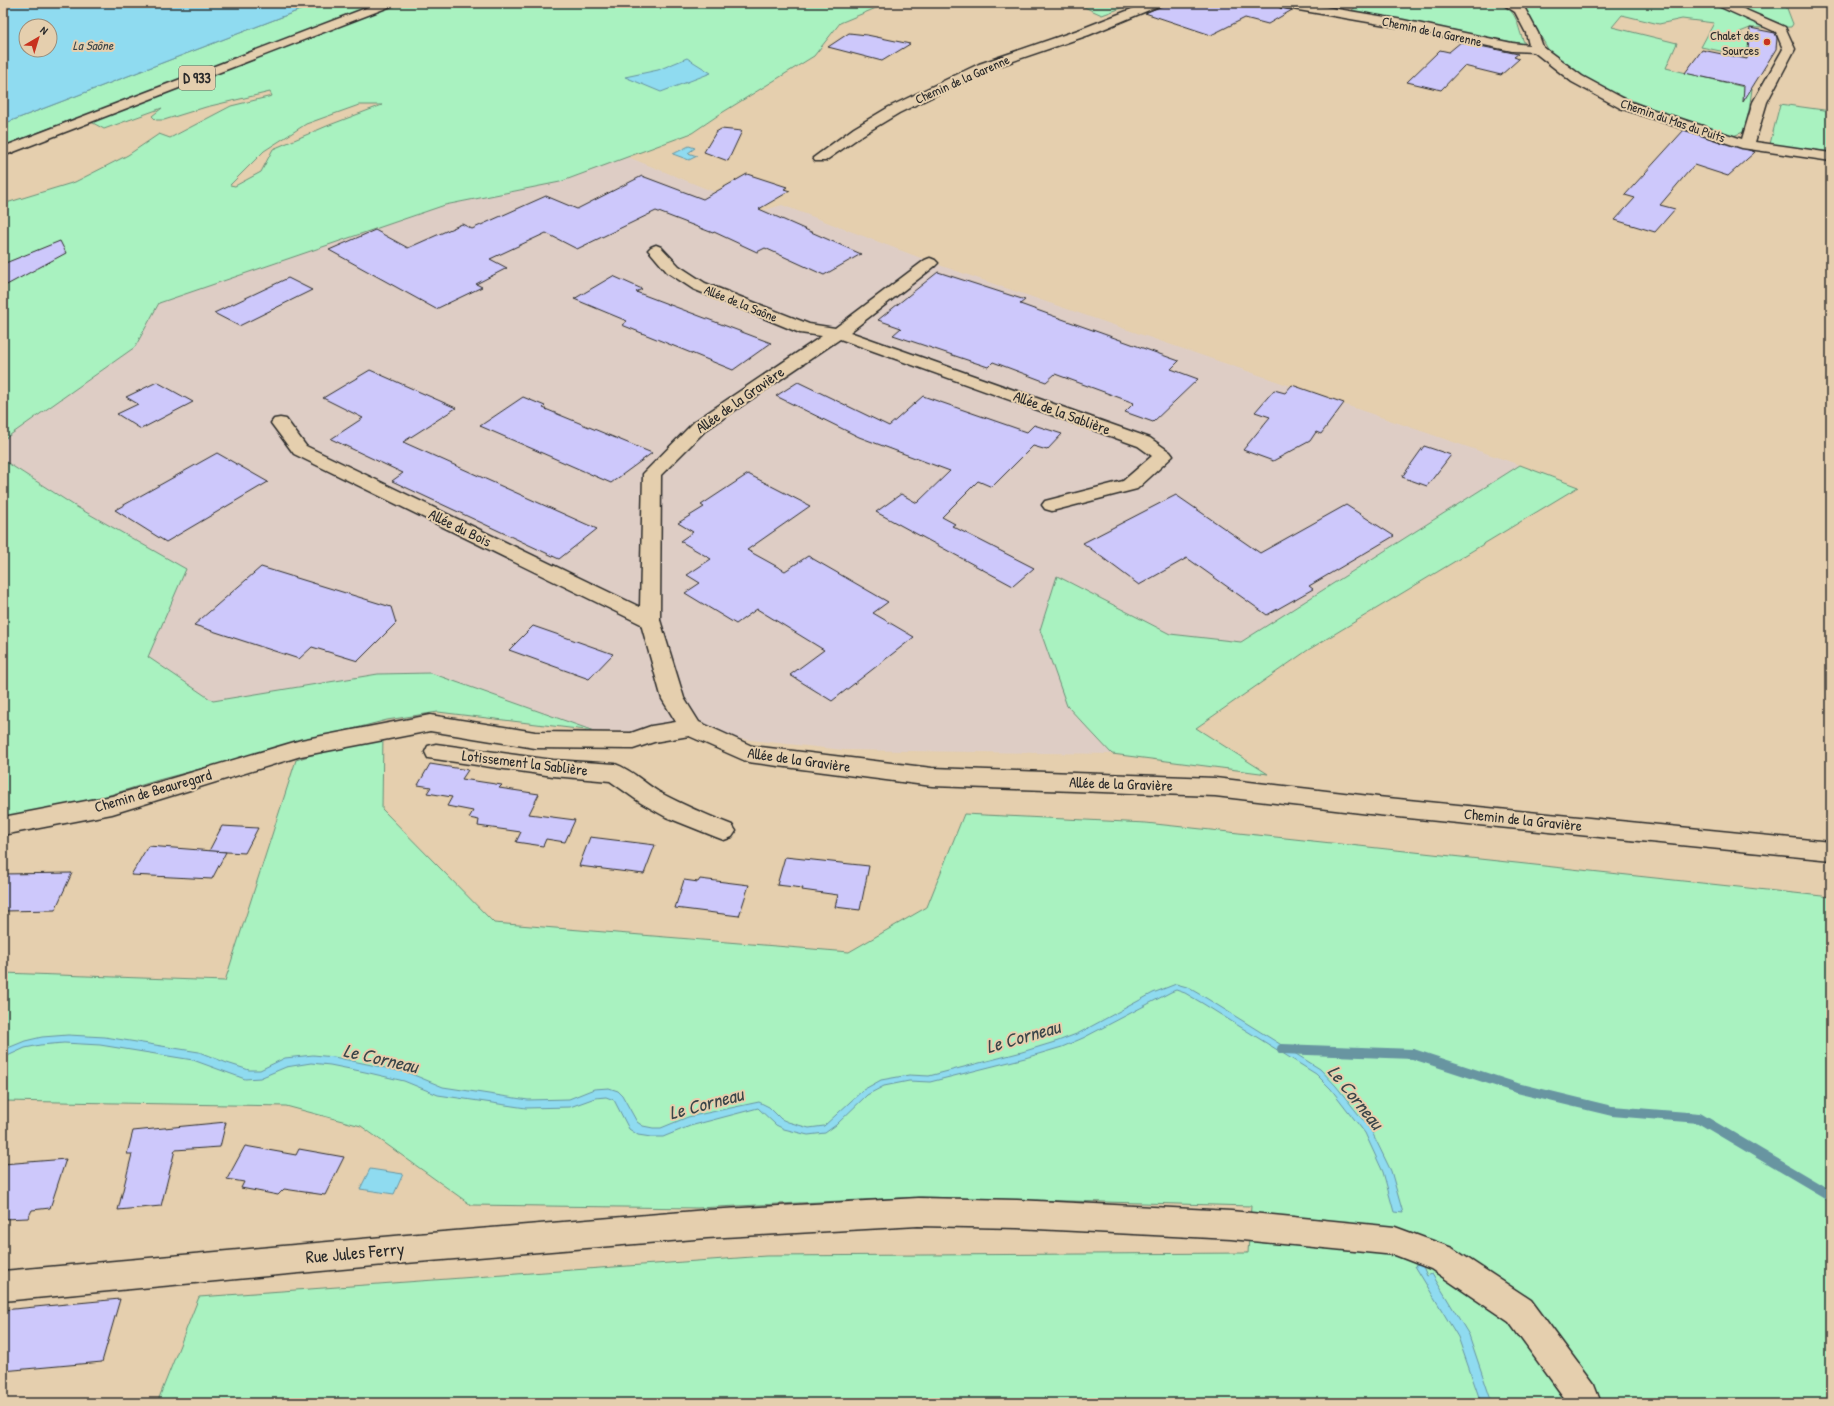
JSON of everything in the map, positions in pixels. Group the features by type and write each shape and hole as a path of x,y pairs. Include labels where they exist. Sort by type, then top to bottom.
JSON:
{"street":[{"name":"D 933","path":"3,152 390,3"},
{"name":"Chemin de la Garenne","path":"820,158 859,131 894,110 983,67 1085,32 1157,3"},
{"name":"Chemin de la Garenne","path":"1281,3 1403,24 1512,48 1537,49"},
{"path":"1507,3 1520,10 1532,33 1537,49"},
{"path":"1720,3 1781,30 1789,49 1760,102 1747,145"},
{"name":"Chemin du Mas du Puits","path":"1537,49 1577,79 1625,105 1747,145 1831,156"},
{"name":"Allée de la Saône","path":"656,250 673,269 699,286 806,329 838,333"},
{"path":"838,333 930,263"},
{"name":"Allée de la Sablière","path":"838,333 1144,442 1164,456 1130,485 1052,505"},
{"name":"Allée de la Gravière","path":"838,333 700,426 652,474 650,620 674,699 691,728 748,754 932,777 1215,787"},
{"name":"Allée du Bois","path":"280,423 300,450 650,620"},
{"name":"Chemin de Beauregard","path":"3,826 112,805 301,748 430,723 536,740 633,741"},
{"path":"615,773 633,741 650,734 691,728"},
{"name":"Lotissement la Sablière","path":"436,752 552,768 615,773 656,801 674,811 724,831"},
{"name":"Chemin de la Gravière","path":"1215,787 1370,805 1831,851"},
{"name":"Rue Jules Ferry","path":"3,1286 398,1250 707,1224 918,1212 1017,1214 1230,1225 1395,1241 1441,1258 1520,1311 1583,1396 1585,1403"}],"shaded area":[{"path":"628,157 761,211 782,205 939,265 1520,465 1241,642 1170,634 1057,576 1067,706 1112,754 844,750 676,732 594,731 431,673 378,674 213,701 148,657 75,506 3,460 3,440 135,347 159,303 445,205 560,182"}],"green space":[{"path":"318,3 888,3 840,23 814,56 692,133 560,182 445,205 159,303 135,347 3,440 3,204 75,182 128,155 159,134 170,138 231,106 272,96 270,92 206,107 164,120 156,120 152,116 162,108 104,129 93,123 73,119 3,146 3,124","holes":["359,105 382,105 273,149 261,172 235,186 230,185 264,151 306,124"]},
{"path":"1075,3 1136,3 1102,15"},
{"path":"1361,3 1499,3 1511,11 1514,15 1525,44 1352,10"},
{"path":"1522,3 1785,3 1793,24 1791,27 1750,28 1740,32 1746,40 1768,56 1749,57 1701,47 1714,23 1682,19 1659,24 1622,15 1612,27 1677,43 1666,68 1752,89 1746,131 1733,136 1673,118 1598,86 1561,63 1549,51"},
{"path":"1780,104 1831,111 1831,152 1770,144"},
{"path":"3,460 75,506 186,569 148,657 213,701 378,674 431,673 594,731 438,712 387,720 158,780 3,828"},
{"path":"1520,465 1578,487 1308,650 1196,728 1268,774 1112,754 1067,706 1040,630 1057,576 1170,634 1241,642"},
{"path":"383,732 382,809 494,923 849,952 927,907 964,814 1146,823 1831,897 1831,1403 157,1403 199,1297 766,1256 1248,1253 1251,1206 922,1197 697,1208 471,1205 361,1126 286,1106 3,1101 3,973 225,981 296,760"}],"water":[{"name":"La Saône","path":"3,3 318,3 3,124"},
{"path":"687,58 711,73 661,92 625,77 658,70"},
{"path":"689,146 695,148 688,153 697,156 689,160 673,154"},
{"path":"1176,984 1187,987 1206,998 1320,1069 1336,1086 1371,1130 1391,1171 1403,1213 1394,1212 1383,1172 1365,1133 1331,1089 1316,1074 1202,1003 1185,993 1176,990 1083,1038 1062,1047 930,1082 909,1081 884,1086 867,1095 836,1125 825,1133 808,1135 784,1129 776,1125 758,1108 690,1126 663,1137 651,1137 638,1135 629,1129 614,1100 606,1097 595,1098 570,1107 526,1108 438,1095 404,1081 330,1065 311,1063 286,1067 260,1078 245,1079 193,1060 100,1045 64,1043 40,1045 25,1048 3,1058 3,1050 25,1041 42,1037 68,1035 105,1037 199,1052 249,1070 260,1070 285,1058 313,1055 334,1057 409,1073 443,1087 528,1100 569,1099 594,1089 609,1088 618,1091 622,1095 637,1122 643,1126 653,1128 661,1128 688,1117 759,1102 769,1107 781,1119 809,1128 824,1126 863,1090 881,1080 909,1075 929,1076 1058,1041 1079,1033 1153,993"},
{"path":"370,1169 403,1174 394,1194 360,1189"},
{"path":"1422,1264 1427,1276 1432,1274 1469,1335 1492,1403 1480,1403 1458,1337 1415,1266"}],"building":[{"path":"1164,3 1274,3 1280,8 1292,10 1268,24 1245,18 1211,35 1145,13 1162,6"},
{"path":"1750,28 1775,33 1777,38 1776,49 1743,102 1744,86 1685,73 1702,50 1747,59"},
{"path":"849,33 867,35 910,44 882,61 828,47"},
{"path":"1461,42 1518,54 1514,57 1519,59 1501,75 1464,66 1441,90 1407,82 1440,50 1449,52"},
{"path":"721,129 742,131 728,161 704,152 716,132"},
{"path":"1684,130 1755,152 1728,176 1694,165 1660,205 1675,209 1655,232 1615,220 1635,198 1625,195"},
{"path":"747,174 787,187 784,189 790,191 759,209 861,254 824,275 765,248 757,252 714,232 713,233 656,211 577,249 546,233 490,259 507,268 476,284 482,287 436,309 329,250 375,230 408,248 462,224 472,229 546,196 577,209 642,176 703,199"},
{"path":"60,241 66,253 3,287 3,264"},
{"path":"938,272 1025,300 1020,304 1179,361 1171,369 1198,379 1153,422 1125,412 1134,403 1055,374 1046,382 993,362 988,367 893,335 901,328 878,320"},
{"path":"613,276 642,289 636,292 771,343 733,370 622,325 627,321 574,299"},
{"path":"288,278 312,290 239,326 214,313"},
{"path":"370,370 456,408 403,442 597,529 559,559 392,481 403,473 331,439 363,418 323,398"},
{"path":"157,382 193,402 141,429 117,414 138,404 126,397"},
{"path":"798,382 889,426 923,396 1027,432 1034,425 1062,434 1047,450 1033,446 992,487 978,481 942,517 955,524 952,526 1034,568 1013,586 876,512 901,494 917,503 950,471 859,437 776,396"},
{"path":"1292,385 1344,403 1321,434 1316,432 1310,441 1273,461 1243,450 1270,417 1255,412 1274,390 1285,393"},
{"path":"523,397 545,406 543,408 652,453 611,483 480,426"},
{"path":"1424,446 1451,455 1427,486 1402,477"},
{"path":"217,453 268,482 166,542 115,510"},
{"path":"748,474 810,506 747,550 785,571 808,556 888,602 873,613 914,637 832,701 790,675 824,650 757,609 736,624 685,593 700,583 687,575 711,559 680,541 693,532 678,523 704,507 701,505"},
{"path":"1176,495 1260,553 1346,505 1394,536 1309,586 1313,589 1267,615 1187,558 1139,585 1083,543"},
{"path":"261,567 391,607 396,623 358,661 312,647 299,659 194,625"},
{"path":"533,626 613,654 589,679 509,650"},
{"path":"430,764 468,770 462,779 502,785 499,788 539,794 529,814 575,820 565,842 546,839 543,846 516,842 521,832 478,826 479,820 469,818 473,811 447,806 452,797 427,793 431,787 418,785"},
{"path":"222,826 258,828 245,853 209,851"},
{"path":"590,837 655,845 644,874 579,866"},
{"path":"148,846 226,852 212,879 131,875"},
{"path":"785,857 869,866 860,910 835,907 838,895 802,890 803,888 777,885"},
{"path":"72,873 55,910 3,911 3,874"},
{"path":"700,879 749,885 739,916 675,908 684,880 698,882"},
{"path":"226,1122 220,1147 175,1150 161,1206 118,1210 132,1154 127,1154 133,1131"},
{"path":"245,1146 296,1155 299,1149 344,1157 325,1195 284,1189 278,1195 241,1188 244,1182 227,1179"},
{"path":"66,1159 50,1208 32,1210 28,1218 3,1219 3,1164"},
{"path":"120,1299 102,1362 3,1371 3,1310"}],"waterway":[{"name":"Le Corneau","path":"1282,1049 1413,1054 1517,1088 1612,1111 1699,1118 1831,1196"}],"place":[{"name":"Chalet des Sources","path":"1767,42"}]}
